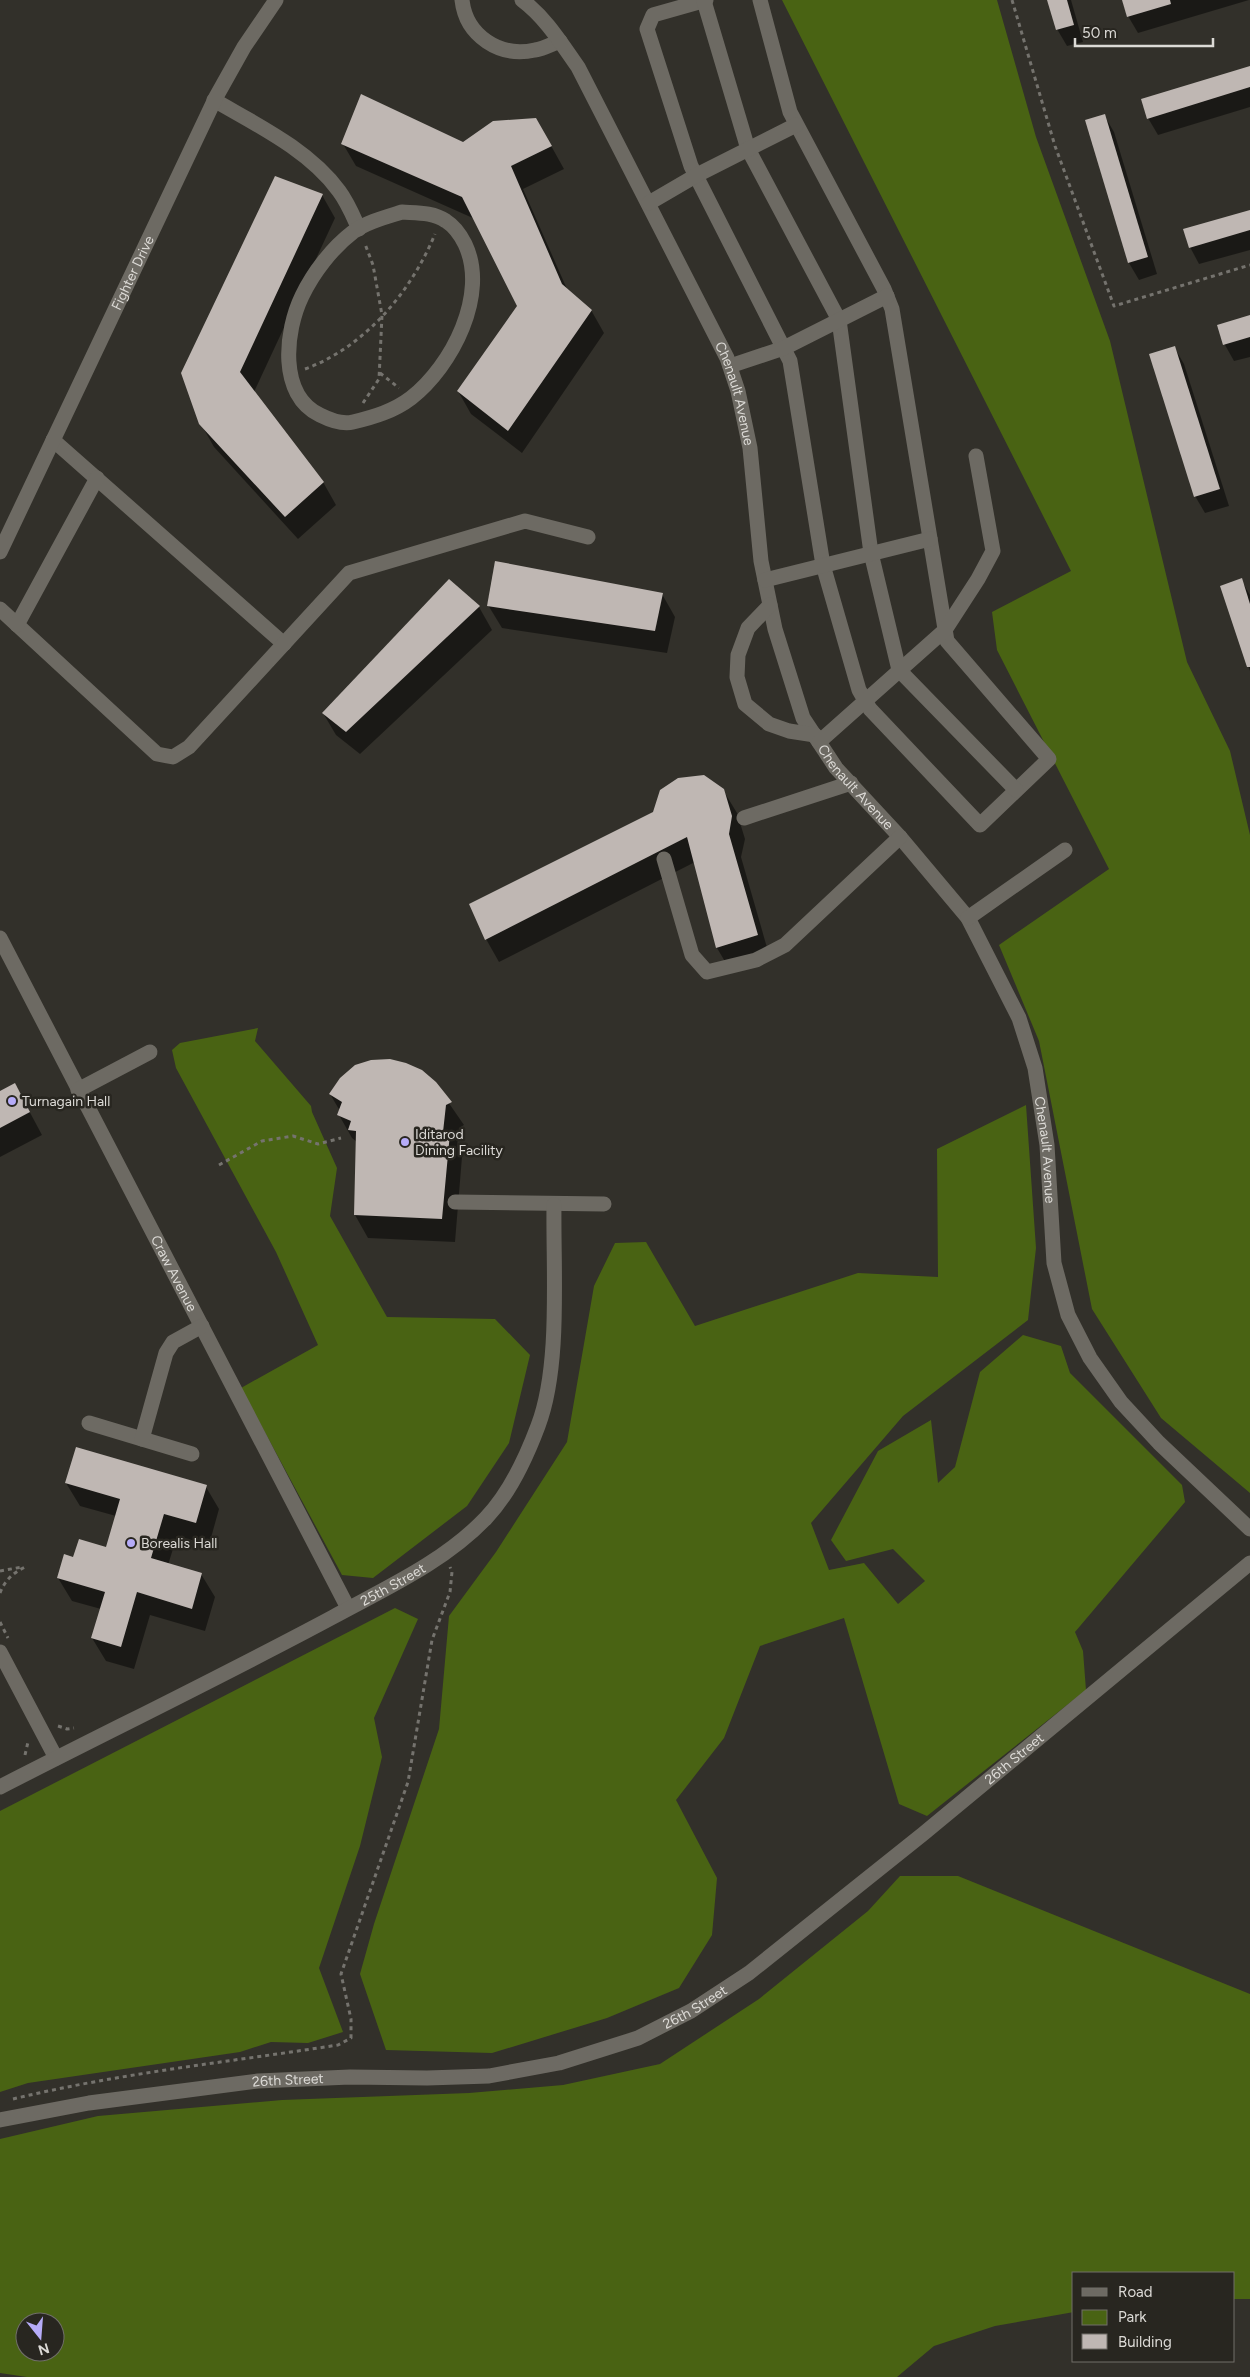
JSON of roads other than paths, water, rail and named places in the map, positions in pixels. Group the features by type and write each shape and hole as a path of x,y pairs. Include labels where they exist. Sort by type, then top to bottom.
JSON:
{"street":[{"name":"Fighter Drive","path":"0,552 214,100 244,47 276,0"},
{"path":"462,0 472,28 488,44 510,52 534,51 560,41"},
{"name":"Chenault Avenue","path":"522,0 534,9 578,67 649,203 730,366 738,391 750,448 765,580 770,605 775,629 803,718 836,768 900,837 968,918 1019,1018 1035,1068 1047,1145 1054,1263 1068,1315 1090,1358 1121,1402 1159,1443 1250,1529"},
{"path":"760,0 790,112 887,296 892,309 947,641 1049,759 980,825 870,709 859,690 824,565 790,361 692,166 647,29 653,15 705,0 748,149 839,320 871,553 899,670 1016,790"},
{"path":"214,100 281,139 325,175 339,191 359,230"},
{"path":"649,203 696,175 796,124"},
{"path":"402,212 424,213 442,219 461,236 470,254 473,276 470,304 460,335 440,368 411,398 384,414 348,423 331,420 313,412 301,399 291,381 289,347 293,321 301,298 313,276 330,256 359,230 380,219 402,212"},
{"path":"730,366 784,348 887,296"},
{"path":"53,440 284,644"},
{"path":"770,605 748,628 738,655 736,677 745,704 769,724 817,738 865,700 945,630 993,552 976,456"},
{"path":"17,625 97,478"},
{"path":"0,609 157,754 173,757 189,747 349,573 525,521 588,537"},
{"path":"765,580 930,539"},
{"path":"744,818 851,784"},
{"path":"664,858 692,955 707,972 756,960 785,945 900,837"},
{"path":"968,918 1066,850"},
{"name":"Craw Avenue","path":"0,938 348,1608"},
{"path":"78,1090 150,1052"},
{"path":"455,1202 554,1205 604,1204"},
{"name":"25th Street","path":"0,1787 288,1641 416,1572 445,1552 486,1518 509,1489 539,1424 552,1353 554,1205"},
{"path":"142,1439 166,1353 173,1342 202,1326"},
{"path":"89,1423 192,1454"},
{"name":"26th Street","path":"0,2120 90,2102 258,2081 350,2077 427,2078 489,2076 559,2063 638,2038 691,2012 749,1973 923,1834 1250,1563"},
{"path":"0,1652 56,1758"}],"place":[{"name":"Turnagain Hall","path":"12,1101"},
{"name":"Iditarod Dining Facility","path":"405,1142"},
{"name":"Borealis Hall","path":"131,1543"}]}
